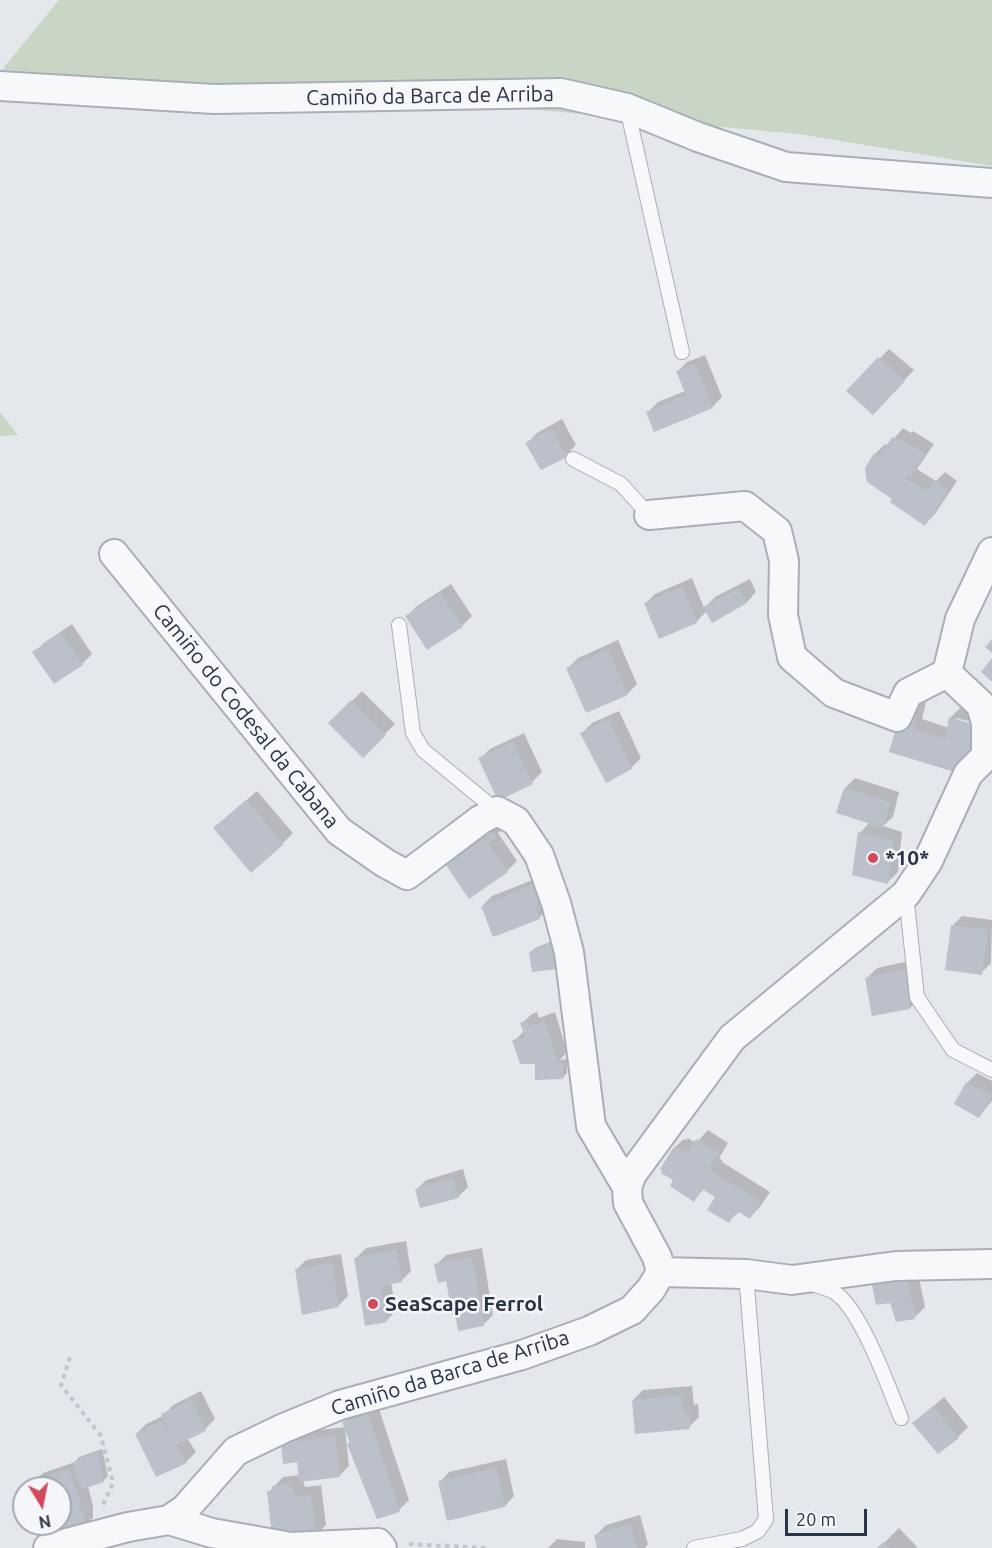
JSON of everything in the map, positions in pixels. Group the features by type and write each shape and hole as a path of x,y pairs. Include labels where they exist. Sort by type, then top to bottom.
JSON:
{"street":[{"name":"Camiño da Barca de Arriba","path":"0,86 214,99 561,93 627,108 698,137 786,167 992,183"},
{"path":"649,515 745,506 777,531 784,561 783,615 792,657 834,693 897,717 908,693 947,673 960,619 992,552"},
{"name":"Camiño do Codesal da Cabana","path":"114,554 339,831 385,863 407,875 480,820 497,811"},
{"path":"947,673 989,714 989,765 968,774 928,861 906,894 732,1038 632,1174 627,1187 628,1203 657,1257 661,1272 746,1274 792,1280 896,1266 992,1264"},
{"path":"497,811 516,820 538,855 556,903 569,952 591,1126 627,1187"},
{"name":"Camiño da Barca de Arriba","path":"48,1548 89,1536 169,1520 185,1509 236,1451 340,1405 522,1355 589,1330 632,1310 651,1289 661,1272"},
{"path":"169,1520 212,1533 291,1547 380,1545"}],"lane":[{"path":"627,108 682,352"},
{"path":"573,459 621,484 649,515"},
{"path":"399,625 413,733 423,750 497,811"},
{"path":"906,894 917,997 953,1050 992,1070"},
{"path":"694,1548 742,1539 758,1531 766,1519 746,1274"},
{"path":"792,1280 835,1292 849,1306 873,1349 901,1418"}],"path":[{"path":"70,1357 61,1385 101,1436 113,1483 89,1536"},
{"path":"380,1545 486,1548"}],"green space":[{"path":"59,0 992,0 992,166 798,134 387,96 2,70"},
{"path":"0,412 18,435 0,436"}],"building":[{"path":"878,357 905,381 873,415 846,391"},
{"path":"695,364 713,408 654,432 646,412 686,395 676,371"},
{"path":"552,428 567,457 541,470 525,443"},
{"path":"892,437 900,442 902,439 925,454 910,477 907,475 905,478 927,491 934,481 948,491 925,526 890,502 892,499 867,482 865,468 874,453 879,457"},
{"path":"682,587 697,623 659,639 644,603"},
{"path":"739,588 747,603 712,623 703,607"},
{"path":"441,593 463,627 427,650 405,616"},
{"path":"61,633 83,665 54,684 32,652"},
{"path":"992,639 992,653 985,647"},
{"path":"608,649 628,695 586,713 566,668"},
{"path":"992,658 992,681 991,681 981,672"},
{"path":"351,700 386,735 363,758 328,723"},
{"path":"902,709 917,713 913,729 945,739 949,717 973,724 973,743 958,773 889,752"},
{"path":"609,719 632,769 606,783 580,733"},
{"path":"513,742 533,784 498,801 478,758"},
{"path":"844,788 890,802 883,828 836,813"},
{"path":"246,800 284,844 251,873 213,828"},
{"name":"*10*","path":"858,832 893,841 888,884 852,875"},
{"path":"493,833 496,837 488,843 508,872 469,899 446,865"},
{"path":"535,884 543,904 535,907 540,919 493,937 481,906"},
{"path":"951,925 988,930 982,975 945,970"},
{"path":"552,942 557,969 532,972 529,952"},
{"path":"905,969 910,1009 872,1016 865,978"},
{"path":"527,1020 529,1027 545,1021 558,1063 563,1063 563,1079 535,1080 535,1064 520,1064 512,1040 525,1037 520,1023"},
{"path":"966,1082 992,1096 979,1118 954,1104"},
{"path":"696,1139 719,1153 710,1168 713,1172 761,1202 750,1219 737,1211 729,1223 707,1210 715,1197 702,1189 694,1202 670,1186 673,1180 661,1173 660,1169 673,1148 677,1147 687,1153"},
{"path":"453,1178 459,1198 420,1208 415,1189"},
{"name":"SeaScape Ferrol","path":"396,1250 402,1282 381,1286 387,1322 365,1326 354,1258"},
{"path":"472,1257 484,1326 458,1331 455,1313 452,1314 446,1281 438,1283 434,1264"},
{"path":"332,1263 339,1307 302,1315 295,1269"},
{"path":"907,1278 915,1319 896,1322 890,1303 876,1305 871,1280"},
{"path":"682,1395 684,1414 689,1414 690,1429 635,1434 632,1400"},
{"path":"191,1400 206,1431 176,1445 187,1463 156,1477 135,1434 161,1421 174,1442 161,1414"},
{"path":"933,1406 959,1438 938,1454 912,1423"},
{"path":"367,1412 400,1512 377,1519 347,1444 350,1443 342,1422"},
{"path":"335,1436 340,1477 299,1482 297,1462 283,1464 281,1443"},
{"path":"98,1452 104,1482 82,1489 73,1462"},
{"path":"496,1468 505,1507 447,1521 438,1481"},
{"path":"68,1469 71,1476 50,1476"},
{"path":"72,1479 82,1504 79,1505 84,1516 84,1530 72,1534"},
{"path":"290,1484 290,1489 293,1488 295,1496 311,1495 316,1537 272,1536 267,1491 272,1491 272,1486"},
{"path":"630,1524 637,1548 597,1548 594,1535"},
{"path":"48,1536 64,1536 50,1540"},
{"path":"883,1542 889,1548 877,1548"}],"place":[{"name":"*10*","path":"873,858"},
{"name":"SeaScape Ferrol","path":"373,1304"}]}
